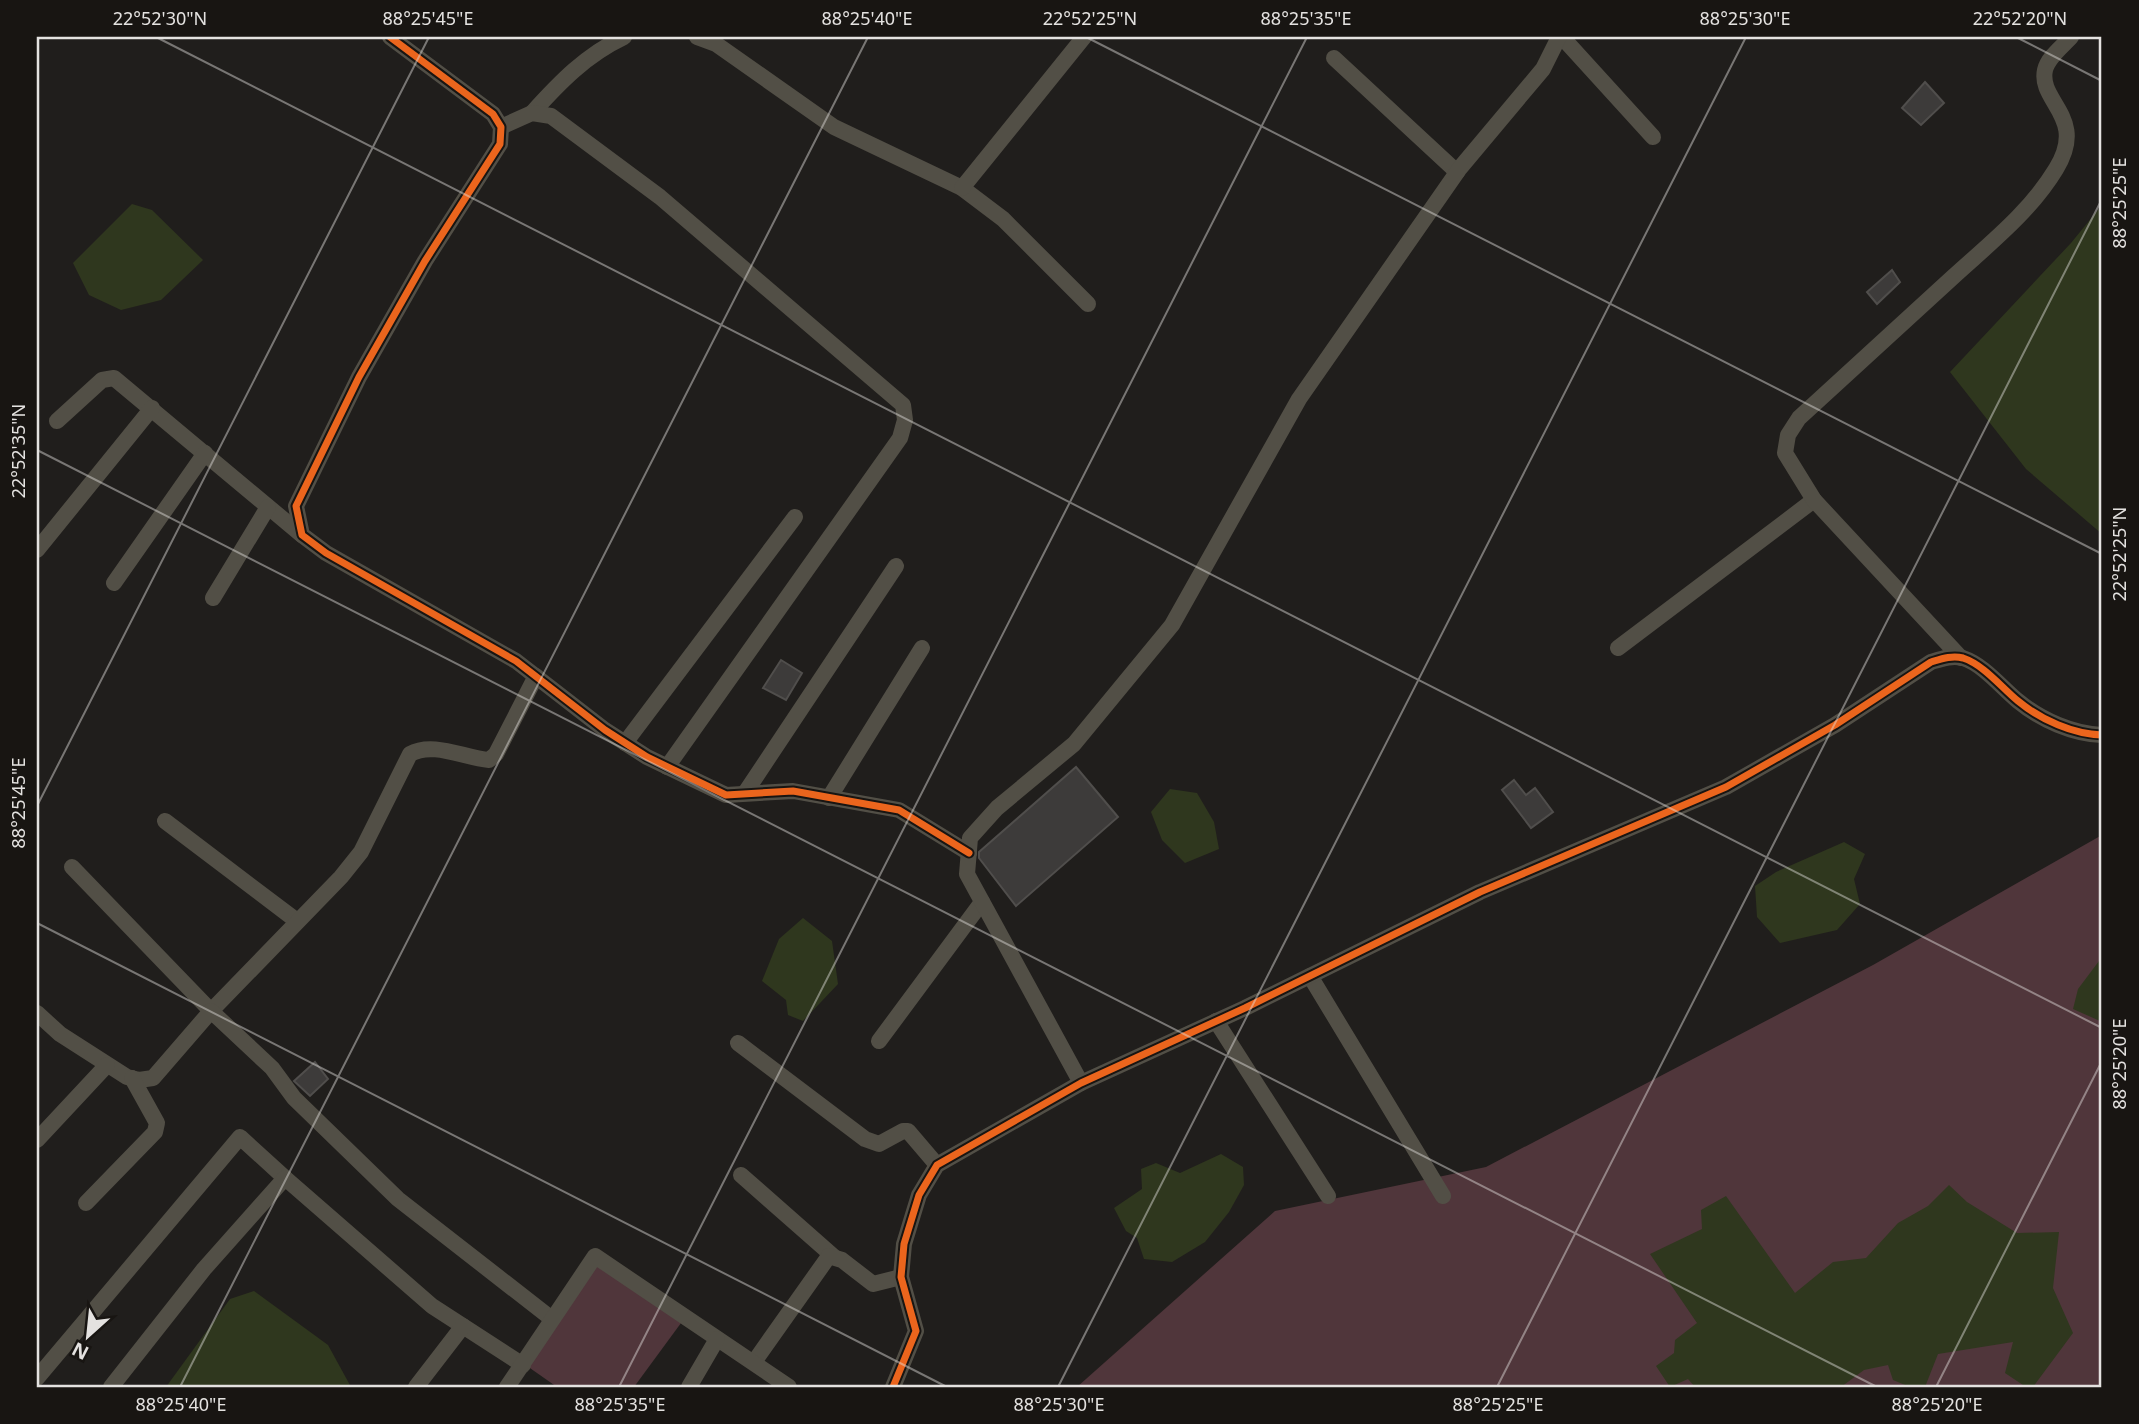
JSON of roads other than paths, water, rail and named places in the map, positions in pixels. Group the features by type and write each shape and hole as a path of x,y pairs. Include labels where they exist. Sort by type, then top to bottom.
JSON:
{"street":[{"path":"302,535 296,506 353,389 425,261 500,144 501,127 482,106 390,37"},
{"path":"501,127 532,113 567,74 607,45 624,37"},
{"path":"697,37 719,40 834,127 962,188 1003,219 1088,304"},
{"path":"962,188 1084,37"},
{"path":"1081,1083 967,874 970,838 997,808 1074,744 1172,625 1299,399 1457,172 1543,69 1561,37 1653,137"},
{"path":"2071,37 2049,61 2045,71 2046,85 2062,113 2067,139 2065,152 2033,202 1799,418 1788,435 1785,453 1814,500 1961,657 1982,670 2021,703 2064,727 2084,734 2102,735"},
{"path":"1334,58 1457,172"},
{"path":"532,113 551,116 660,197 903,405 905,420 900,438 667,767"},
{"path":"57,421 102,380 109,378 121,382 326,553 516,661 625,743 667,767 726,795 793,791 900,810 969,853"},
{"path":"37,550 152,408"},
{"path":"114,583 205,453"},
{"path":"1618,648 1814,500"},
{"path":"213,598 268,507"},
{"path":"625,743 795,517"},
{"path":"745,793 895,566"},
{"path":"829,797 922,648"},
{"path":"893,1387 916,1331 901,1277 904,1244 919,1195 937,1166 1081,1083 1216,1021 1480,892 1726,787 1835,725 1931,662 1961,657"},
{"path":"40,1022 132,1078 153,1078 211,1010 341,877 361,852 410,754 430,748 468,759 489,760 496,754 536,676"},
{"path":"165,821 297,921"},
{"path":"72,866 211,1010 272,1068 294,1098 398,1199 552,1319"},
{"path":"879,1041 982,902"},
{"path":"1310,976 1443,1196"},
{"path":"1216,1021 1328,1196"},
{"path":"738,1043 865,1139 878,1144 908,1131 937,1166"},
{"path":"37,1140 107,1065"},
{"path":"86,1203 155,1132 157,1123 132,1078"},
{"path":"37,1378 240,1137 432,1307 523,1365"},
{"path":"741,1175 832,1256 873,1284 901,1277"},
{"path":"111,1387 204,1269 285,1178"},
{"path":"507,1387 595,1256 789,1387"},
{"path":"754,1362 821,1264 832,1256"},
{"path":"416,1387 463,1326"},
{"path":"689,1387 717,1339"}]}
